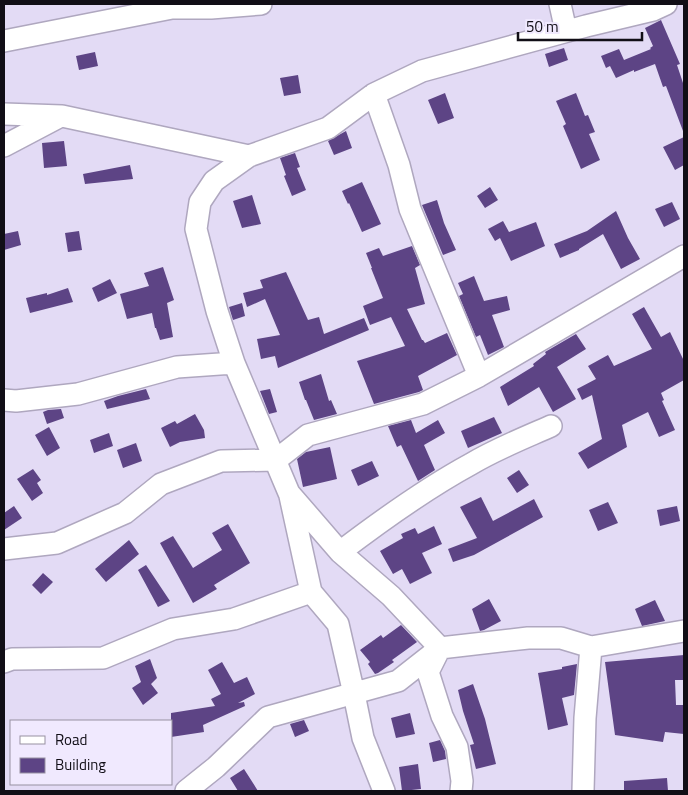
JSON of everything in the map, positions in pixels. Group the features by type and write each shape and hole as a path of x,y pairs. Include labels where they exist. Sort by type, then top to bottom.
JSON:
{"street":[{"path":"4,41 172,8 211,8 260,4"},
{"path":"560,4 566,31"},
{"path":"384,791 362,738 338,624 311,592 289,493 234,363 217,311 196,229 200,202 214,181 249,156 328,128 374,94 422,71 651,6"},
{"path":"374,94 399,165 410,209 479,376"},
{"path":"4,114 62,116 249,156"},
{"path":"4,146 62,116"},
{"path":"4,549 57,543 125,513 161,484 221,461 276,460 308,436 423,404 479,376 684,256"},
{"path":"4,400 16,401 78,394 177,366 234,363"},
{"path":"340,552 419,494 472,463 551,426"},
{"path":"289,493 340,552 391,596 440,648"},
{"path":"4,662 12,659 103,658 173,630 234,619 311,592"},
{"path":"186,791 216,767 268,717 398,681 440,648 528,638 561,638 591,647 684,630"},
{"path":"583,791 585,718 591,647"},
{"path":"440,648 428,672 442,716 458,747 462,781 461,791"}],"building":[{"path":"661,20 680,64 677,65 684,86 684,131 666,86 663,87 655,64 616,78 610,66 606,68 601,56 619,49 624,60 651,49 653,46 645,28"},
{"path":"564,48 568,60 549,67 545,54"},
{"path":"95,52 98,66 79,70 76,56"},
{"path":"298,75 301,93 284,96 280,78"},
{"path":"445,93 454,118 438,124 428,100"},
{"path":"576,93 585,116 588,115 595,132 589,134 600,160 581,169 563,126 566,124 556,101"},
{"path":"346,131 352,148 334,155 328,141"},
{"path":"684,137 684,165 675,170 663,147"},
{"path":"64,141 67,166 44,168 42,143"},
{"path":"295,153 300,167 297,168 306,190 292,196 284,176 286,175 280,158"},
{"path":"130,165 133,179 85,184 83,174"},
{"path":"362,182 381,224 362,232 342,191"},
{"path":"490,187 498,200 485,208 477,196"},
{"path":"252,195 261,224 242,228 233,201"},
{"path":"437,200 444,223 456,250 443,255 422,205"},
{"path":"672,202 680,219 664,227 655,209"},
{"path":"616,211 640,259 621,269 603,234 579,250 560,258 554,244 587,231"},
{"path":"503,221 509,232 536,222 545,246 511,261 500,238 495,241 488,229"},
{"path":"18,231 21,245 4,250 4,234"},
{"path":"79,231 82,250 68,252 65,233"},
{"path":"412,246 420,265 415,268 425,304 407,309 425,343 447,333 457,355 418,376 423,390 374,404 357,361 405,346 391,317 370,325 363,306 383,298 366,253 379,248 383,256"},
{"path":"163,267 174,300 167,303 173,337 160,340 152,313 127,319 120,294 149,286 144,273"},
{"path":"286,272 308,320 319,317 324,334 364,318 369,330 278,368 275,356 261,359 257,339 280,335 265,299 247,307 243,293 263,288 260,280"},
{"path":"474,276 484,301 507,296 510,310 492,315 504,347 488,355 480,335 476,337 459,296 463,294 458,283"},
{"path":"110,279 117,293 98,302 92,288"},
{"path":"68,288 73,302 30,313 26,298 47,293 47,295"},
{"path":"242,303 245,316 233,320 229,307"},
{"path":"644,307 661,337 670,332 684,361 684,380 661,393 664,400 662,401 675,430 659,437 648,412 622,425 627,447 588,469 578,453 602,439 592,395 582,400 577,389 596,379 588,366 608,355 614,366 652,349 632,314"},
{"path":"576,334 586,349 557,367 576,399 553,412 539,387 508,406 500,387 534,366 533,364 546,354 545,352"},
{"path":"321,374 329,401 331,400 337,414 314,420 299,382"},
{"path":"146,389 150,399 107,409 104,401"},
{"path":"270,389 277,412 269,414 260,391"},
{"path":"61,409 64,418 47,424 43,412"},
{"path":"195,414 204,430 205,438 180,442 170,447 161,428 175,421 177,424"},
{"path":"494,417 502,433 468,448 461,431"},
{"path":"411,420 416,433 438,420 445,433 424,445 435,470 418,481 401,445 397,447 388,426"},
{"path":"49,427 60,448 47,456 35,435"},
{"path":"109,433 113,446 94,453 90,440"},
{"path":"136,443 142,461 123,468 117,450"},
{"path":"330,447 337,479 303,487 297,459 306,452"},
{"path":"372,461 379,476 358,486 351,470"},
{"path":"33,469 41,480 37,483 43,493 32,501 17,479"},
{"path":"519,470 529,485 517,493 507,478"},
{"path":"481,497 493,521 534,499 543,517 474,555 453,562 448,549 477,538 460,507"},
{"path":"608,502 618,523 598,531 589,510"},
{"path":"14,506 22,518 4,530 4,513"},
{"path":"677,506 680,521 660,526 657,510"},
{"path":"228,524 250,563 214,585 217,589 193,603 160,543 173,536 193,568 222,550 212,533"},
{"path":"434,526 442,544 422,553 432,573 410,584 402,569 393,574 380,551 403,538 401,534 415,528 418,534"},
{"path":"129,540 139,554 106,582 95,569"},
{"path":"146,565 170,601 158,607 138,570"},
{"path":"43,573 53,582 41,594 32,585"},
{"path":"489,599 501,621 480,631 472,609"},
{"path":"655,600 665,621 642,626 635,609"},
{"path":"401,625 417,642 392,660 394,662 375,674 368,664 370,662 360,650 381,635 383,638"},
{"path":"684,655 684,680 675,680 676,705 684,705 684,734 665,732 663,742 615,735 605,662"},
{"path":"150,659 157,678 151,684 158,693 143,705 132,688 141,682 135,666"},
{"path":"222,662 234,683 247,677 255,694 238,703 244,702 245,706 203,725 204,732 172,737 171,713 215,706 211,699 221,694 208,670"},
{"path":"577,664 574,695 562,698 568,725 548,730 538,673"},
{"path":"473,684 485,719 496,764 476,769 470,745 474,744 458,690"},
{"path":"410,713 415,734 396,738 391,718"},
{"path":"304,720 309,731 295,737 290,724"},
{"path":"440,740 446,759 433,762 429,743"},
{"path":"418,764 421,789 402,791 399,767"},
{"path":"244,769 258,791 238,791 230,778"},
{"path":"667,778 668,791 624,791 624,781"}]}
